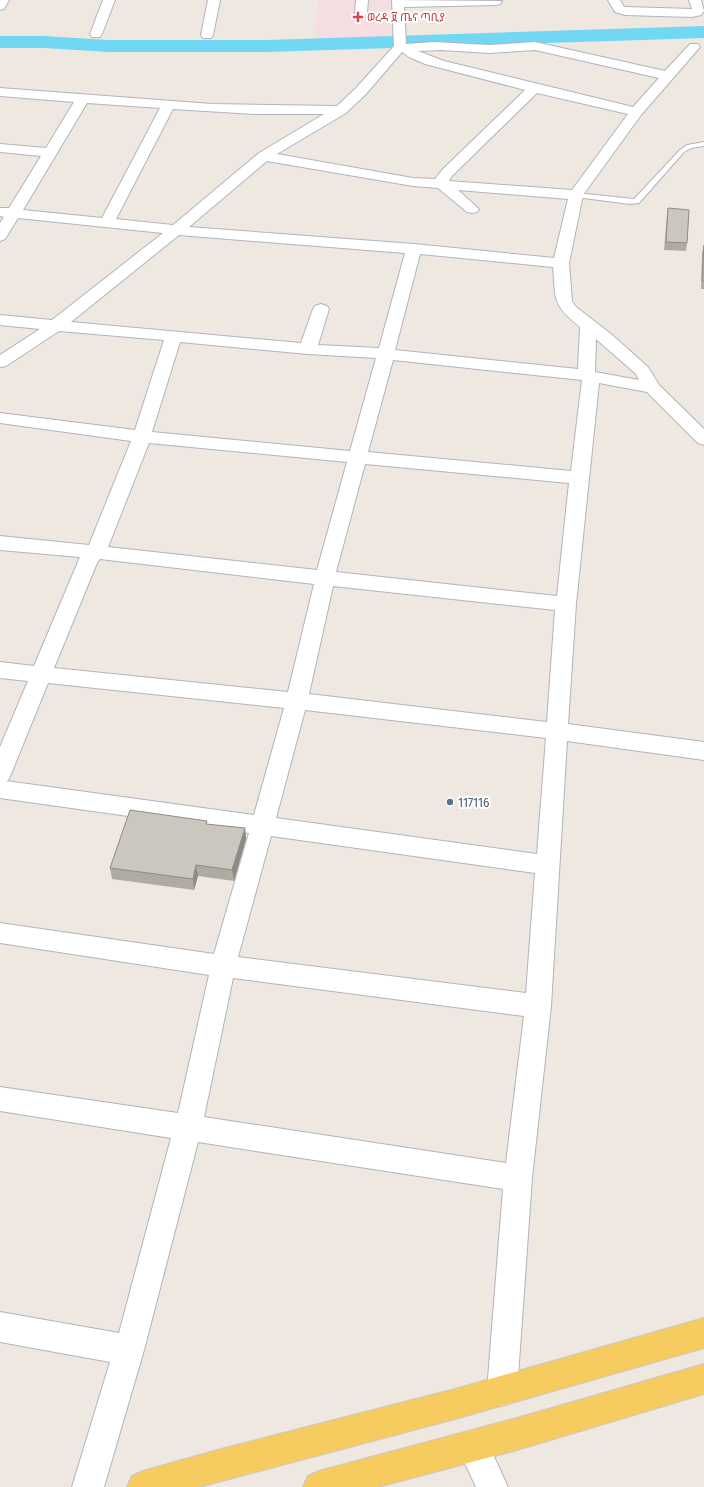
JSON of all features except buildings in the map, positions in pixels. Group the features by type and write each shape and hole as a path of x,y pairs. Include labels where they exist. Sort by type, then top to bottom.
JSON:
{"main road":[{"path":"143,1487 502,1390 704,1333"},
{"path":"319,1487 473,1446 704,1379"}],"street":[{"path":"0,6 3,0"},
{"path":"96,34 108,0"},
{"path":"207,34 214,0"},
{"path":"361,13 362,0"},
{"path":"614,0 619,9 625,11 692,13 697,12 699,9 695,0"},
{"path":"496,1 398,1 402,43 414,55 421,58 534,88 636,112"},
{"path":"402,43 419,46 462,46 491,49 529,46 669,76"},
{"path":"0,362 55,326 176,230 264,156 341,110 361,91 402,43"},
{"path":"694,47 636,112 576,196 561,263 564,301 569,310 605,338 642,371 653,388 704,439"},
{"path":"442,185 442,180 447,173 534,88"},
{"path":"0,92 290,111 341,110"},
{"path":"0,236 8,212 49,153 83,98"},
{"path":"107,222 169,104"},
{"path":"290,111 307,130"},
{"path":"0,148 49,153"},
{"path":"264,156 406,181 576,196"},
{"path":"442,185 472,209"},
{"path":"8,212 176,230 414,249 561,263"},
{"path":"88,1487 129,1350 188,1127 224,966 297,701 325,578 357,457 387,354 414,249"},
{"path":"308,349 321,310"},
{"path":"0,320 308,349 387,354 588,376 653,388"},
{"path":"502,1390 518,1178 538,1006 566,604 588,376 588,326"},
{"path":"0,774 88,560 96,552 142,437 173,337"},
{"path":"0,418 142,437 579,478"},
{"path":"0,543 96,552 566,604"},
{"path":"0,670 297,701 704,751"},
{"path":"0,789 549,865"},
{"path":"0,933 224,966 538,1006"},
{"path":"0,1100 188,1127 518,1178"},
{"path":"0,1327 129,1350"},
{"path":"473,1446 492,1487"}],"lane":[{"path":"576,196 630,202 636,201 682,151 689,146 704,144"}],"shaded area":[{"name":"ወረዳ ፱ ጤና ጣቢያ","path":"318,0 398,0 400,42 314,45"}],"waterway":[{"path":"0,42 44,42 108,46 267,46 704,32"}],"place":[{"name":"ወረዳ ፱ ጤና ጣቢያ","path":"358,17"},
{"name":"117116","path":"450,802"}]}
